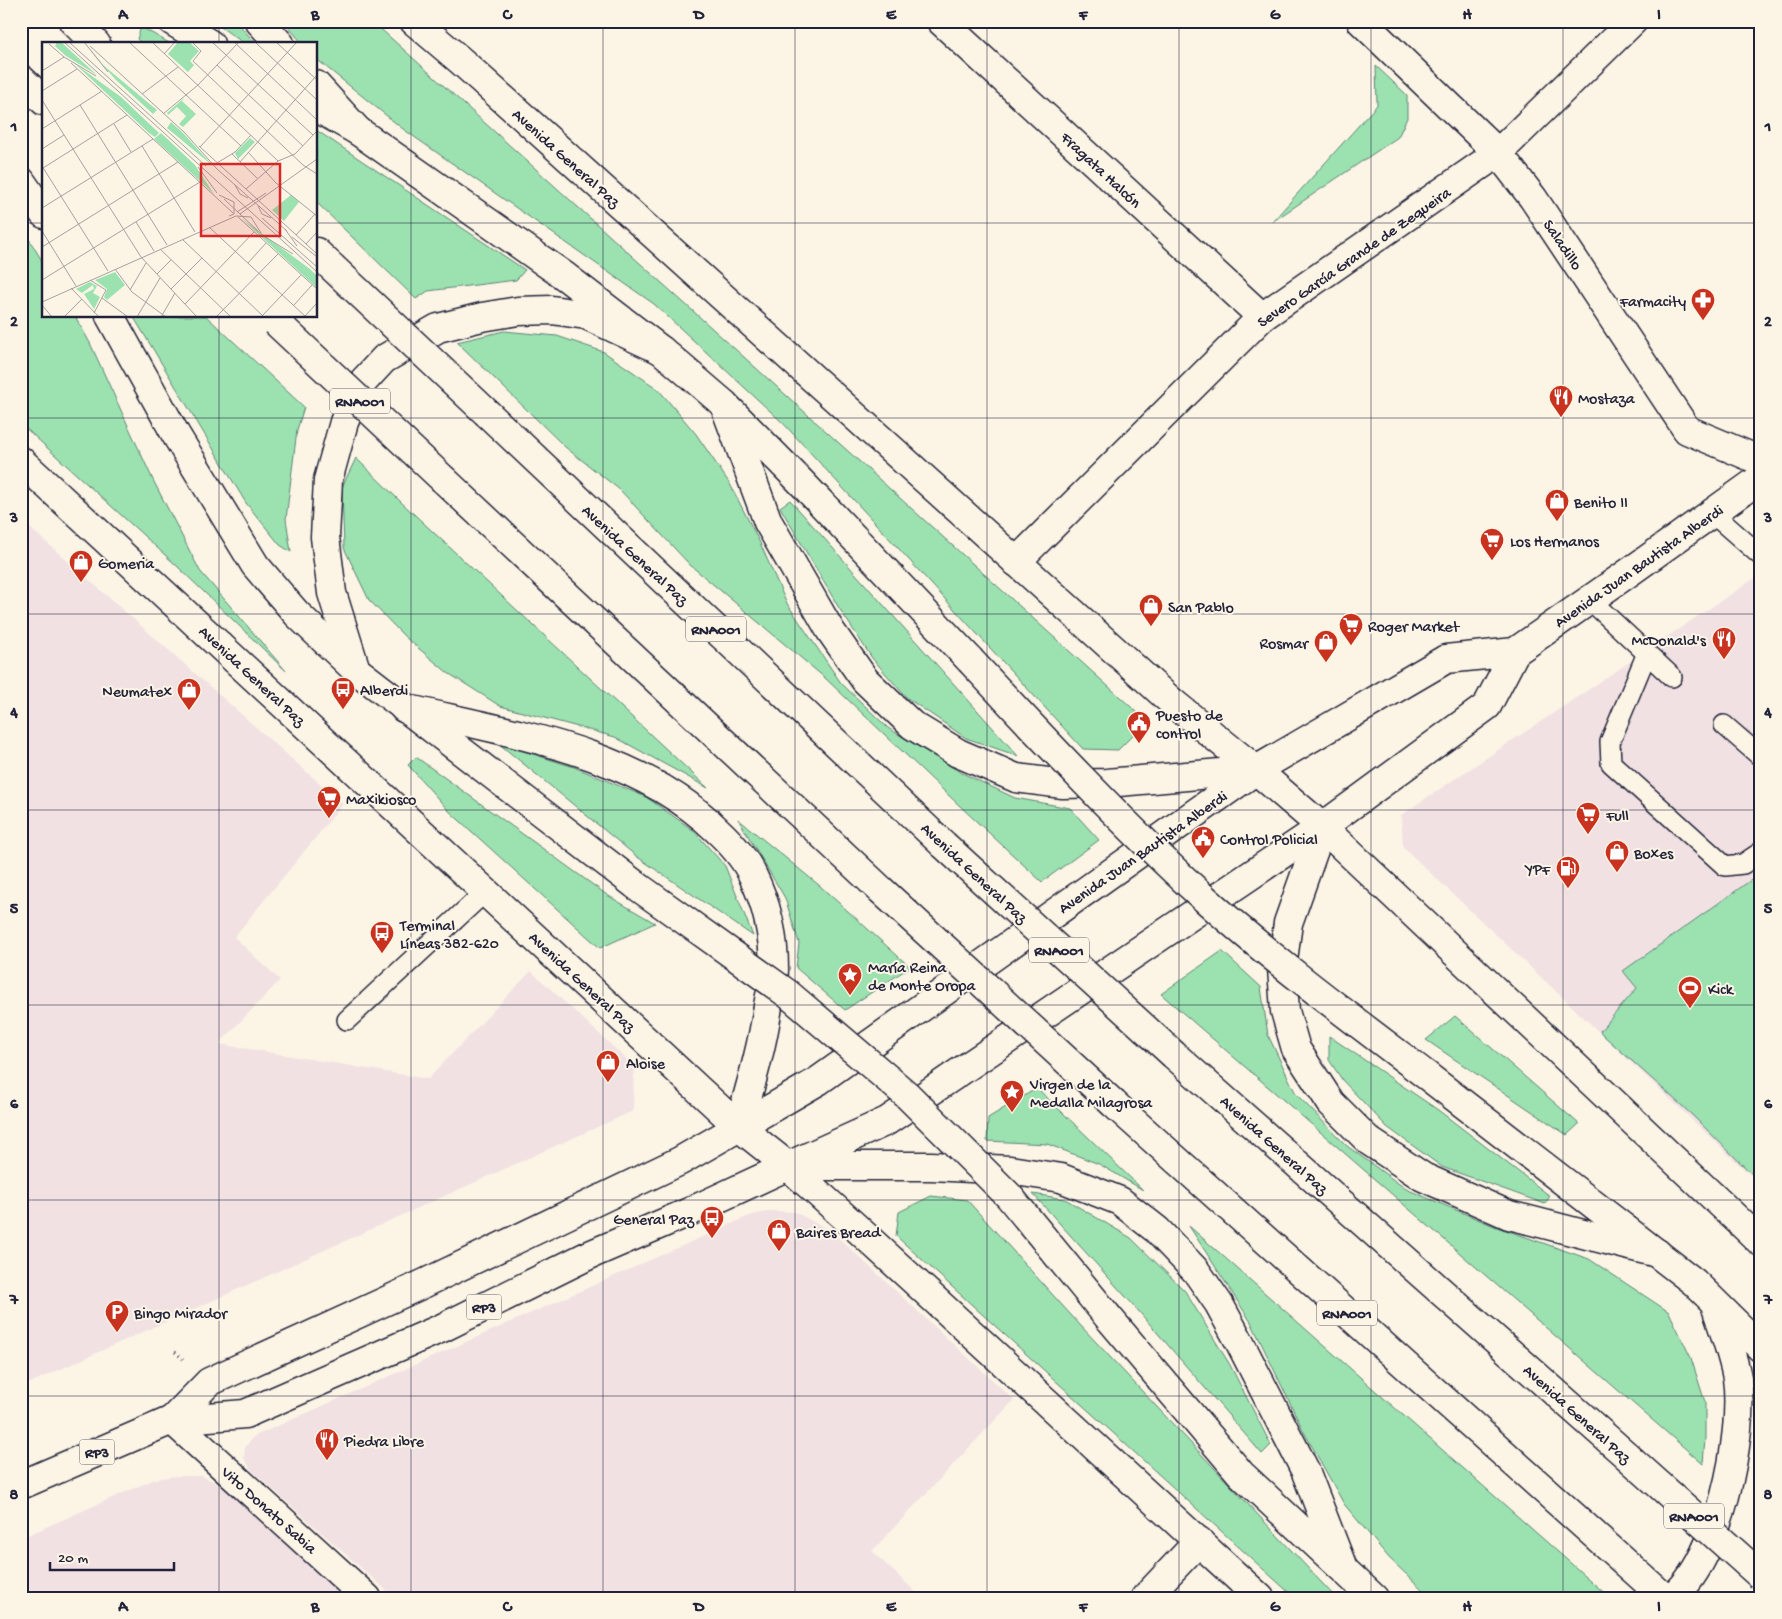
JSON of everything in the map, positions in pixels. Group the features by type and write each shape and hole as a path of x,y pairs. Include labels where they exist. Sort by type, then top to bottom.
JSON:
{"main road":[{"path":"73,21 94,42"},
{"path":"172,21 207,42"},
{"path":"260,21 278,42"},
{"name":"Avenida General Paz","path":"414,21 461,61 1172,702 1256,770 1322,827 1761,1242"},
{"name":"Fragata Halcón","path":"941,21 1262,317"},
{"name":"Saladillo","path":"1361,21 1498,153 1533,198 1687,430 1761,461"},
{"name":"Severo García Grande de Zequeira","path":"1016,562 1262,317 1498,153 1633,21"},
{"path":"21,79 42,99"},
{"path":"318,87 358,131"},
{"path":"318,108 358,131 566,277 662,350 724,404 1076,773 1204,898 1316,992 1426,1074 1694,1282 1761,1348"},
{"path":"21,181 42,211"},
{"name":"Avenida General Paz","path":"324,260 944,845 1174,1055 1761,1576"},
{"path":"356,670 332,593 325,537 328,480 344,422 360,385 384,359 438,328 482,317 518,311 552,310 586,315 662,350"},
{"path":"111,318 176,435 256,565 297,614 356,670 404,708 637,886 788,994 907,1095 1009,1196 1241,1474 1374,1598"},
{"name":"RNA001","path":"273,319 881,890 1114,1104 1665,1598"},
{"path":"724,404 768,522 830,630 865,680 912,726 958,753 1016,778 1063,784 1107,783 1256,770"},
{"name":"Avenida General Paz","path":"21,461 739,1127 788,1166 1260,1598"},
{"name":"Avenida Juan Bautista Alberdi","path":"788,1166 887,1121 1322,827 1487,706 1515,652 1761,478"},
{"name":"Avenida Juan Bautista Alberdi","path":"739,1127 818,1081 1256,770 1446,659 1515,652"},
{"path":"404,708 538,740 594,757 658,785 703,816 735,847 752,873 764,903 772,936 774,971 762,1045 739,1127"},
{"path":"1322,827 1288,923 1282,968 1285,1011 1296,1048 1331,1103 1369,1141 1423,1177 1509,1215 1657,1253"},
{"name":"RP3","path":"172,1420 208,1382 423,1284 680,1162 739,1127"},
{"path":"788,1166 931,1166 1010,1170 1061,1178 1120,1201 1158,1230 1196,1271 1219,1304 1305,1470 1343,1568"},
{"name":"RP3","path":"21,1485 172,1420 245,1414 442,1328 587,1256 689,1212 788,1166"},
{"path":"1671,1598 1698,1567 1718,1520 1735,1449 1739,1422 1736,1377 1714,1301"},
{"name":"Vito Donato Sabia","path":"172,1420 367,1598"},
{"path":"1145,1598 1199,1541"}],"lane":[{"path":"1712,513 1761,556"},
{"path":"1590,600 1672,677"},
{"path":"1647,653 1610,742 1611,763 1725,866 1743,864 1761,852"},
{"path":"1724,725 1761,756"},
{"path":"346,1020 486,891"}],"shaded area":[{"path":"21,520 343,804 234,937 280,980 219,1044 428,1079 531,971 634,1066 633,1111 21,1387"},
{"path":"1761,574 1761,1185 1403,847 1401,815"},
{"path":"770,1211 795,1212 831,1231 1014,1400 872,1551 922,1598 395,1598 252,1471 244,1458 245,1448 253,1437 749,1216"},
{"path":"176,1476 202,1476 222,1486 344,1598 21,1598 21,1538 155,1479"}],"green space":[{"path":"212,21 236,21 254,42 242,42"},
{"path":"283,21 372,21 1140,715 1133,721 1134,734 1118,750 1083,749 783,423 654,304 403,129 318,60 318,42 301,42"},
{"path":"141,27 167,42 140,42 137,39"},
{"path":"1376,66 1407,95 1407,118 1398,137 1272,222 1377,105"},
{"path":"318,131 525,270 516,280 428,291 416,299 318,204"},
{"path":"21,226 42,261 42,318 76,318 90,343 153,480 200,571 286,671 176,565 21,424"},
{"path":"134,318 208,318 304,407 297,430 286,519 291,552 280,545 246,503"},
{"path":"504,331 557,336 604,352 658,389 696,434 730,484 760,543 786,602 841,683 888,728 960,772 1015,798 1070,808 1099,840 1042,882 825,678 690,565 620,490 565,447 457,342"},
{"path":"356,458 708,788 615,737 500,706 448,673 405,637 369,600 344,548 342,487"},
{"path":"790,500 1018,756 966,738 907,698 872,658 839,608 780,507"},
{"path":"498,743 574,767 646,797 693,830 725,866 753,936 636,856"},
{"path":"416,757 607,895 655,923 600,948 448,810 408,765"},
{"path":"738,819 820,886 910,967 845,1010 796,968 799,943 785,898"},
{"name":"Kick","path":"1761,873 1761,1183 1691,1114 1600,1031 1637,988 1623,971"},
{"path":"1222,951 1261,987 1268,1035 1296,1094 1347,1146 1406,1189 1494,1226 1589,1259 1669,1312 1691,1358 1705,1402 1703,1464 1161,994"},
{"path":"1455,1016 1579,1124 1567,1135 1426,1040"},
{"path":"1329,1036 1438,1110 1550,1196 1545,1204 1442,1167 1387,1127 1343,1081 1329,1060"},
{"path":"1037,1088 1143,1190 1099,1164 1047,1144 987,1141 988,1118"},
{"path":"1033,1194 1065,1199 1131,1238 1185,1291 1230,1365 1271,1445 1262,1454 1135,1307"},
{"path":"931,1196 967,1200 1080,1325 1336,1598 1295,1598 896,1236 899,1212"},
{"path":"1189,1226 1610,1598 1440,1598 1424,1591 1389,1558 1344,1504 1304,1432 1251,1322"}],"place":[{"name":"Farmacity","path":"1703,321"},
{"name":"Mostaza","path":"1561,418"},
{"name":"Benito II","path":"1557,522"},
{"name":"Los Hermanos","path":"1492,561"},
{"name":"Gomeria","path":"81,583"},
{"name":"San Pablo","path":"1151,627"},
{"name":"Roger Market","path":"1351,646"},
{"name":"McDonald's","path":"1724,660"},
{"name":"Rosmar","path":"1326,663"},
{"name":"Alberdi","path":"343,710"},
{"name":"Neumatex","path":"189,711"},
{"name":"Puesto de control","path":"1139,744"},
{"name":"Maxikiosco","path":"329,819"},
{"name":"Full","path":"1588,835"},
{"name":"Control Policial","path":"1203,859"},
{"name":"Boxes","path":"1617,873"},
{"name":"YPF","path":"1568,889"},
{"name":"Terminal Líneas 382-620","path":"382,954"},
{"name":"María Reina de Monte Oropa","path":"850,996"},
{"name":"Kick","path":"1690,1009"},
{"name":"Aloise","path":"608,1083"},
{"name":"Virgen de la Medalla Milagrosa","path":"1012,1113"},
{"name":"General Paz","path":"712,1239"},
{"name":"Baires Bread","path":"779,1252"},
{"name":"Bingo Mirador","path":"117,1333"},
{"name":"Piedra Libre","path":"327,1461"}]}
